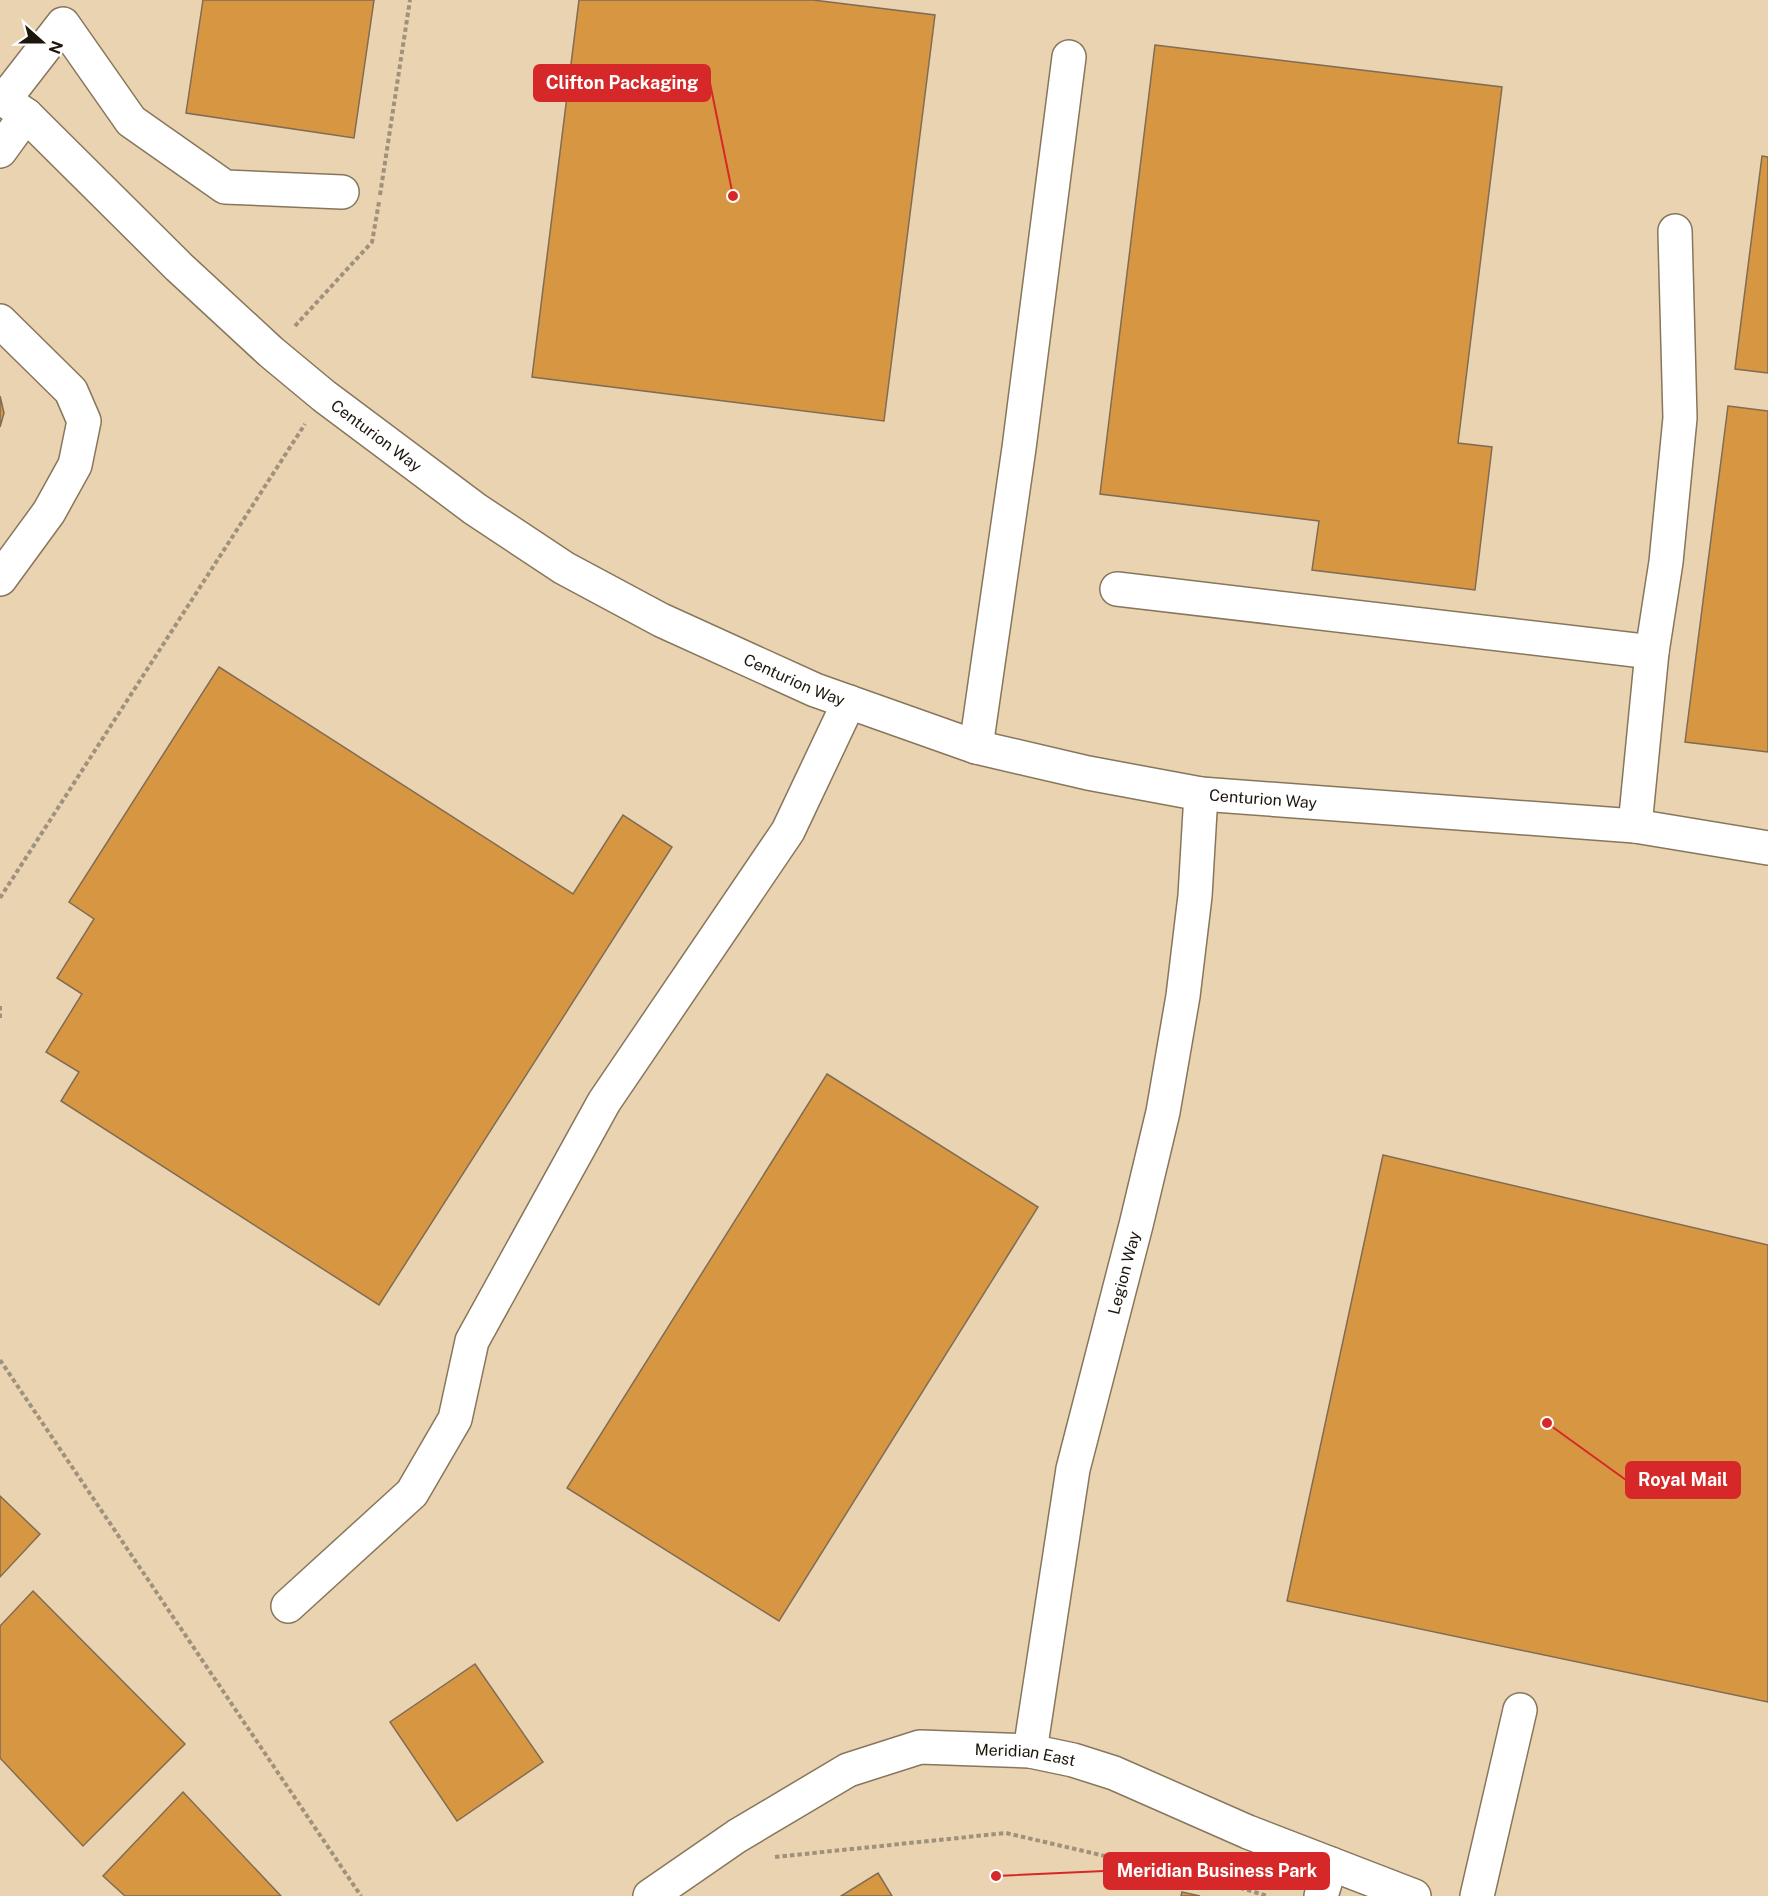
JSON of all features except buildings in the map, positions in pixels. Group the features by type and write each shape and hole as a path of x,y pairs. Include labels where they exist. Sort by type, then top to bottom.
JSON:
{"street":[{"path":"0,151 10,104 58,12 131,121 225,187 342,192"},
{"path":"976,747 1020,436 1069,57"},
{"name":"Centurion Way","path":"10,104 271,352 324,396 475,510 564,568 661,620 815,690 976,747 1088,773 1201,794 1635,826 1768,848"},
{"path":"1635,826 1652,652 1666,562 1680,418 1675,231"},
{"path":"0,321 71,391 84,421 75,465 49,512 0,579"},
{"path":"1117,589 1652,652"},
{"path":"288,1606 412,1493 455,1419 472,1341 489,1309 604,1102 788,831 849,702"},
{"name":"Legion Way","path":"1030,1751 1072,1469 1163,1112 1183,996 1196,896 1201,794"},
{"path":"1477,1896 1521,1710"},
{"name":"Meridian East","path":"650,1896 737,1836 848,1770 920,1747 1030,1751 1072,1760 1114,1773 1248,1832 1414,1896"},
{"path":"1321,1896 1331,1864"}],"path":[{"path":"0,898 324,396"},
{"path":"0,1006 0,1018"},
{"path":"0,1360 362,1896"},
{"path":"773,1857 1006,1833 1230,1885 1268,1896"}],"shaded area":[{"path":"0,0 1768,0 1768,1896 0,1896"}],"place":[{"name":"Clifton Packaging","path":"733,196"},
{"name":"Royal Mail","path":"1547,1423"},
{"name":"Meridian Business Park","path":"996,1876"}]}
